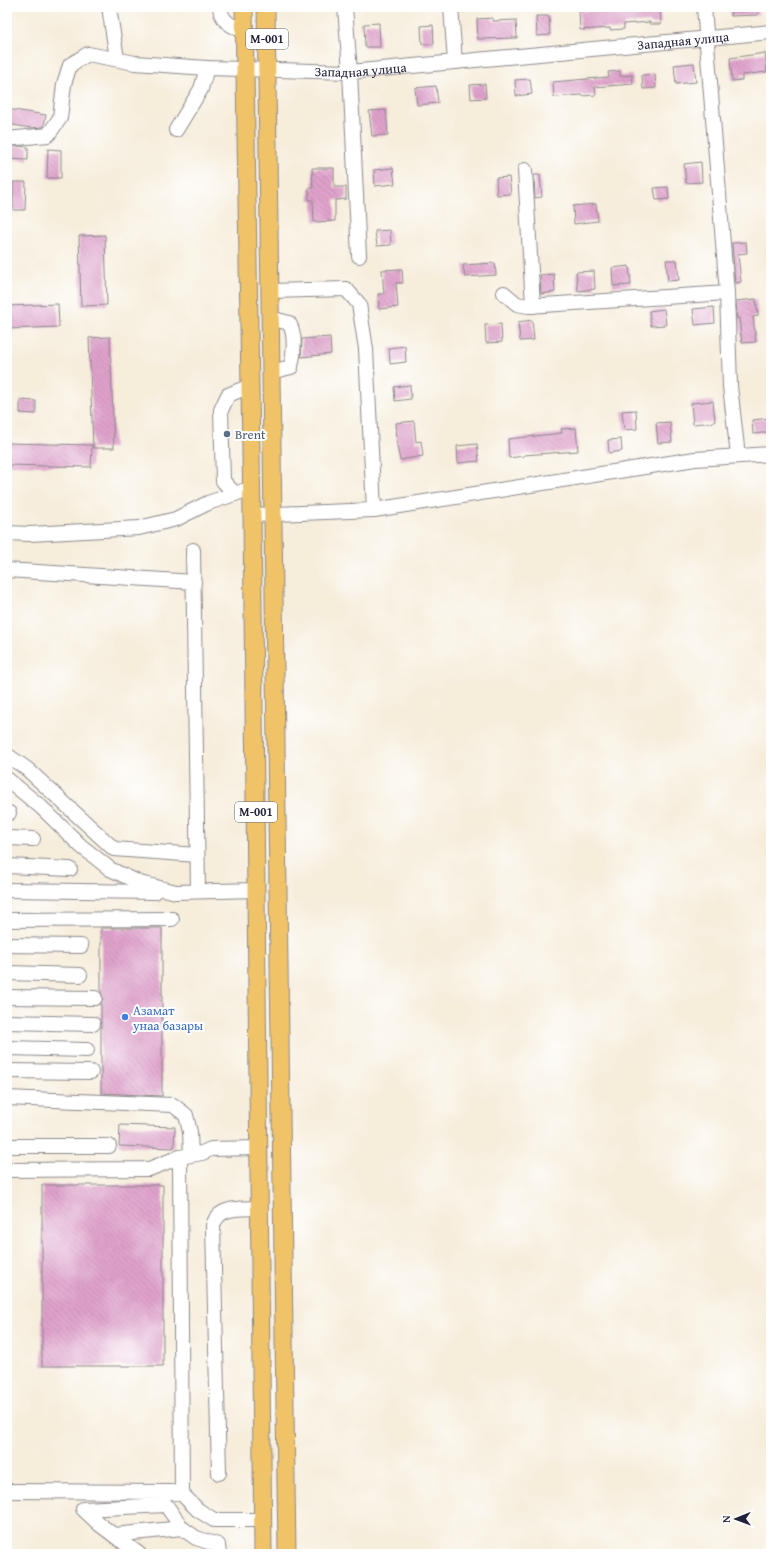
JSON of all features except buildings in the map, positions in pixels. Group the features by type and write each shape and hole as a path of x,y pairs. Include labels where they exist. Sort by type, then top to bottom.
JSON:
{"main road":[{"name":"M-001","path":"244,7 257,890 263,1554"},
{"name":"M-001","path":"266,7 287,1554"},
{"path":"250,379 271,372"}],"street":[{"path":"109,7 117,59"},
{"path":"220,7 221,16 231,26 244,32"},
{"path":"345,7 350,72 359,256"},
{"path":"451,7 455,62"},
{"path":"704,7 727,293 730,386 738,456"},
{"name":"Западная улица","path":"7,139 48,135 60,118 64,84 70,65 88,54 135,63 207,68 267,71 350,72 771,32"},
{"path":"176,130 200,89 207,68"},
{"path":"525,170 533,306"},
{"path":"270,291 346,289 359,304 366,349 374,510"},
{"path":"504,293 517,304 533,306 727,293"},
{"path":"235,494 223,481 221,410 228,395 250,379"},
{"path":"252,515 374,510 695,459 771,454"},
{"path":"7,533 30,534 139,528 176,519 208,503 252,488"},
{"path":"193,550 198,891"},
{"path":"7,570 194,582"},
{"path":"7,755 28,769 114,849 198,855"},
{"path":"7,780 41,807 81,846 110,869 140,882 176,892"},
{"path":"7,838 33,839"},
{"path":"7,866 70,869"},
{"path":"7,890 176,892 257,890"},
{"path":"7,920 172,919"},
{"path":"7,945 81,946"},
{"path":"7,973 80,975"},
{"path":"7,997 95,998"},
{"path":"7,1022 93,1024"},
{"path":"7,1048 87,1050"},
{"path":"7,1071 91,1072"},
{"path":"7,1098 173,1105 186,1115 190,1132 191,1155 182,1494"},
{"path":"7,1146 109,1146"},
{"path":"7,1170 149,1170 212,1149 260,1153"},
{"path":"219,1473 213,1226 215,1218 219,1214 226,1211 260,1208"},
{"path":"7,1491 171,1492 182,1494 198,1510 214,1520 262,1520"},
{"path":"139,1554 83,1509 166,1505 182,1528 196,1538 218,1545 219,1554"},
{"path":"114,1535 182,1528"}],"place":[{"name":"Brent","path":"227,434"},
{"name":"Азамат унаа базары","path":"125,1017"}]}
